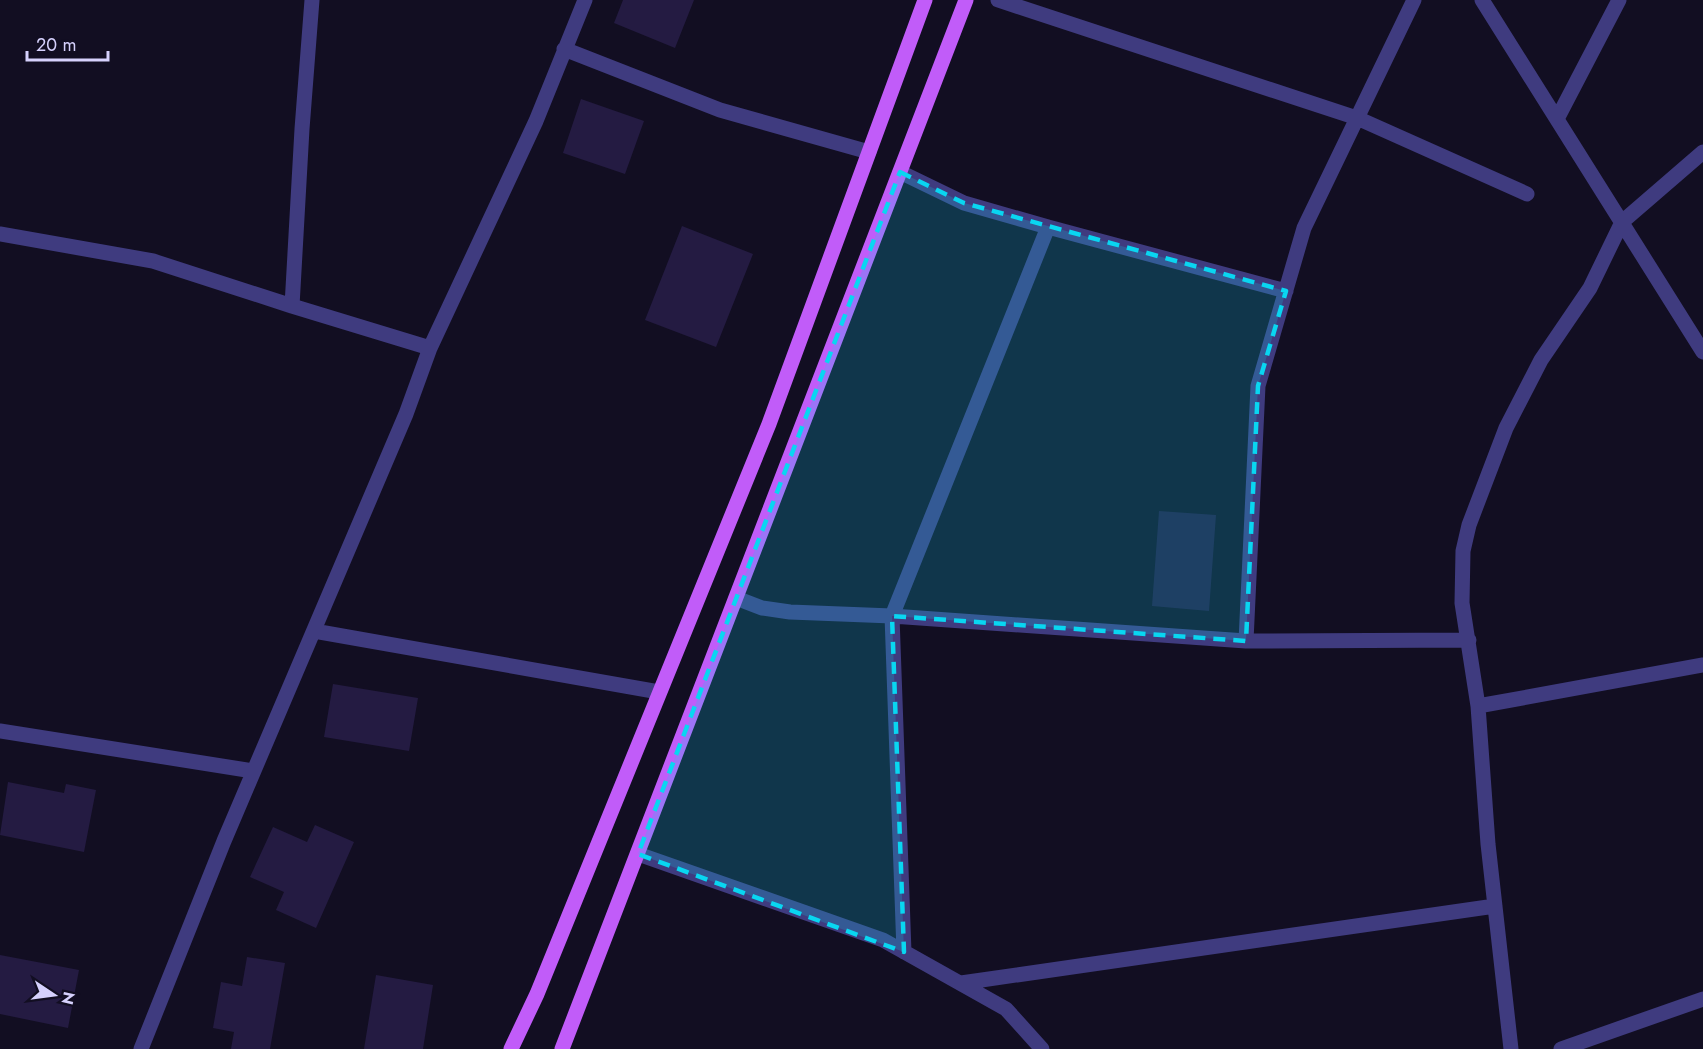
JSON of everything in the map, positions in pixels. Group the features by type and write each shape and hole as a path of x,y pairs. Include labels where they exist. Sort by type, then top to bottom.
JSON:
{"main road":[{"path":"511,1049 541,983 769,424 925,0"},
{"path":"562,1049 966,0"}],"street":[{"path":"292,306 312,0"},
{"path":"141,1049 253,771 406,414 430,348 536,121 585,0"},
{"path":"998,0 1357,117 1527,194"},
{"path":"1246,641 1258,386 1304,228 1414,0"},
{"path":"1482,0 1703,352"},
{"path":"1557,119 1619,0"},
{"path":"564,49 720,110 869,152"},
{"path":"1511,1049 1488,844 1478,706 1462,603 1463,551 1469,525 1506,428 1541,360 1590,288 1622,222 1703,152"},
{"path":"900,172 964,203 1286,291"},
{"path":"904,952 892,616 1048,227"},
{"path":"0,234 153,261 430,348"},
{"path":"736,598 762,608 790,612 892,616 1246,641 1469,640"},
{"path":"314,631 659,692"},
{"path":"1478,706 1703,665"},
{"path":"0,731 253,771"},
{"path":"638,854 883,940 1006,1009 1042,1049"},
{"path":"961,983 1495,906"},
{"path":"1561,1049 1703,999"}],"highlighted area":[{"path":"900,172 964,203 1286,291 1258,386 1246,641 892,616 904,952 638,854"}],"building":[{"path":"623,0 694,0 675,48 614,23"},
{"path":"581,99 644,121 625,174 563,153"},
{"path":"682,226 753,254 716,347 645,320"},
{"path":"1159,511 1216,515 1209,611 1152,606"},
{"path":"333,684 418,698 409,751 324,737"},
{"path":"8,782 64,793 66,784 96,790 84,852 0,835"},
{"path":"315,825 354,842 316,928 276,910 284,892 250,877 273,827 307,842"},
{"path":"0,955 79,970 68,1028 0,1014"},
{"path":"247,957 285,963 270,1049 231,1049 234,1032 213,1028 221,982 242,986"},
{"path":"376,975 433,985 423,1049 364,1049"}]}
